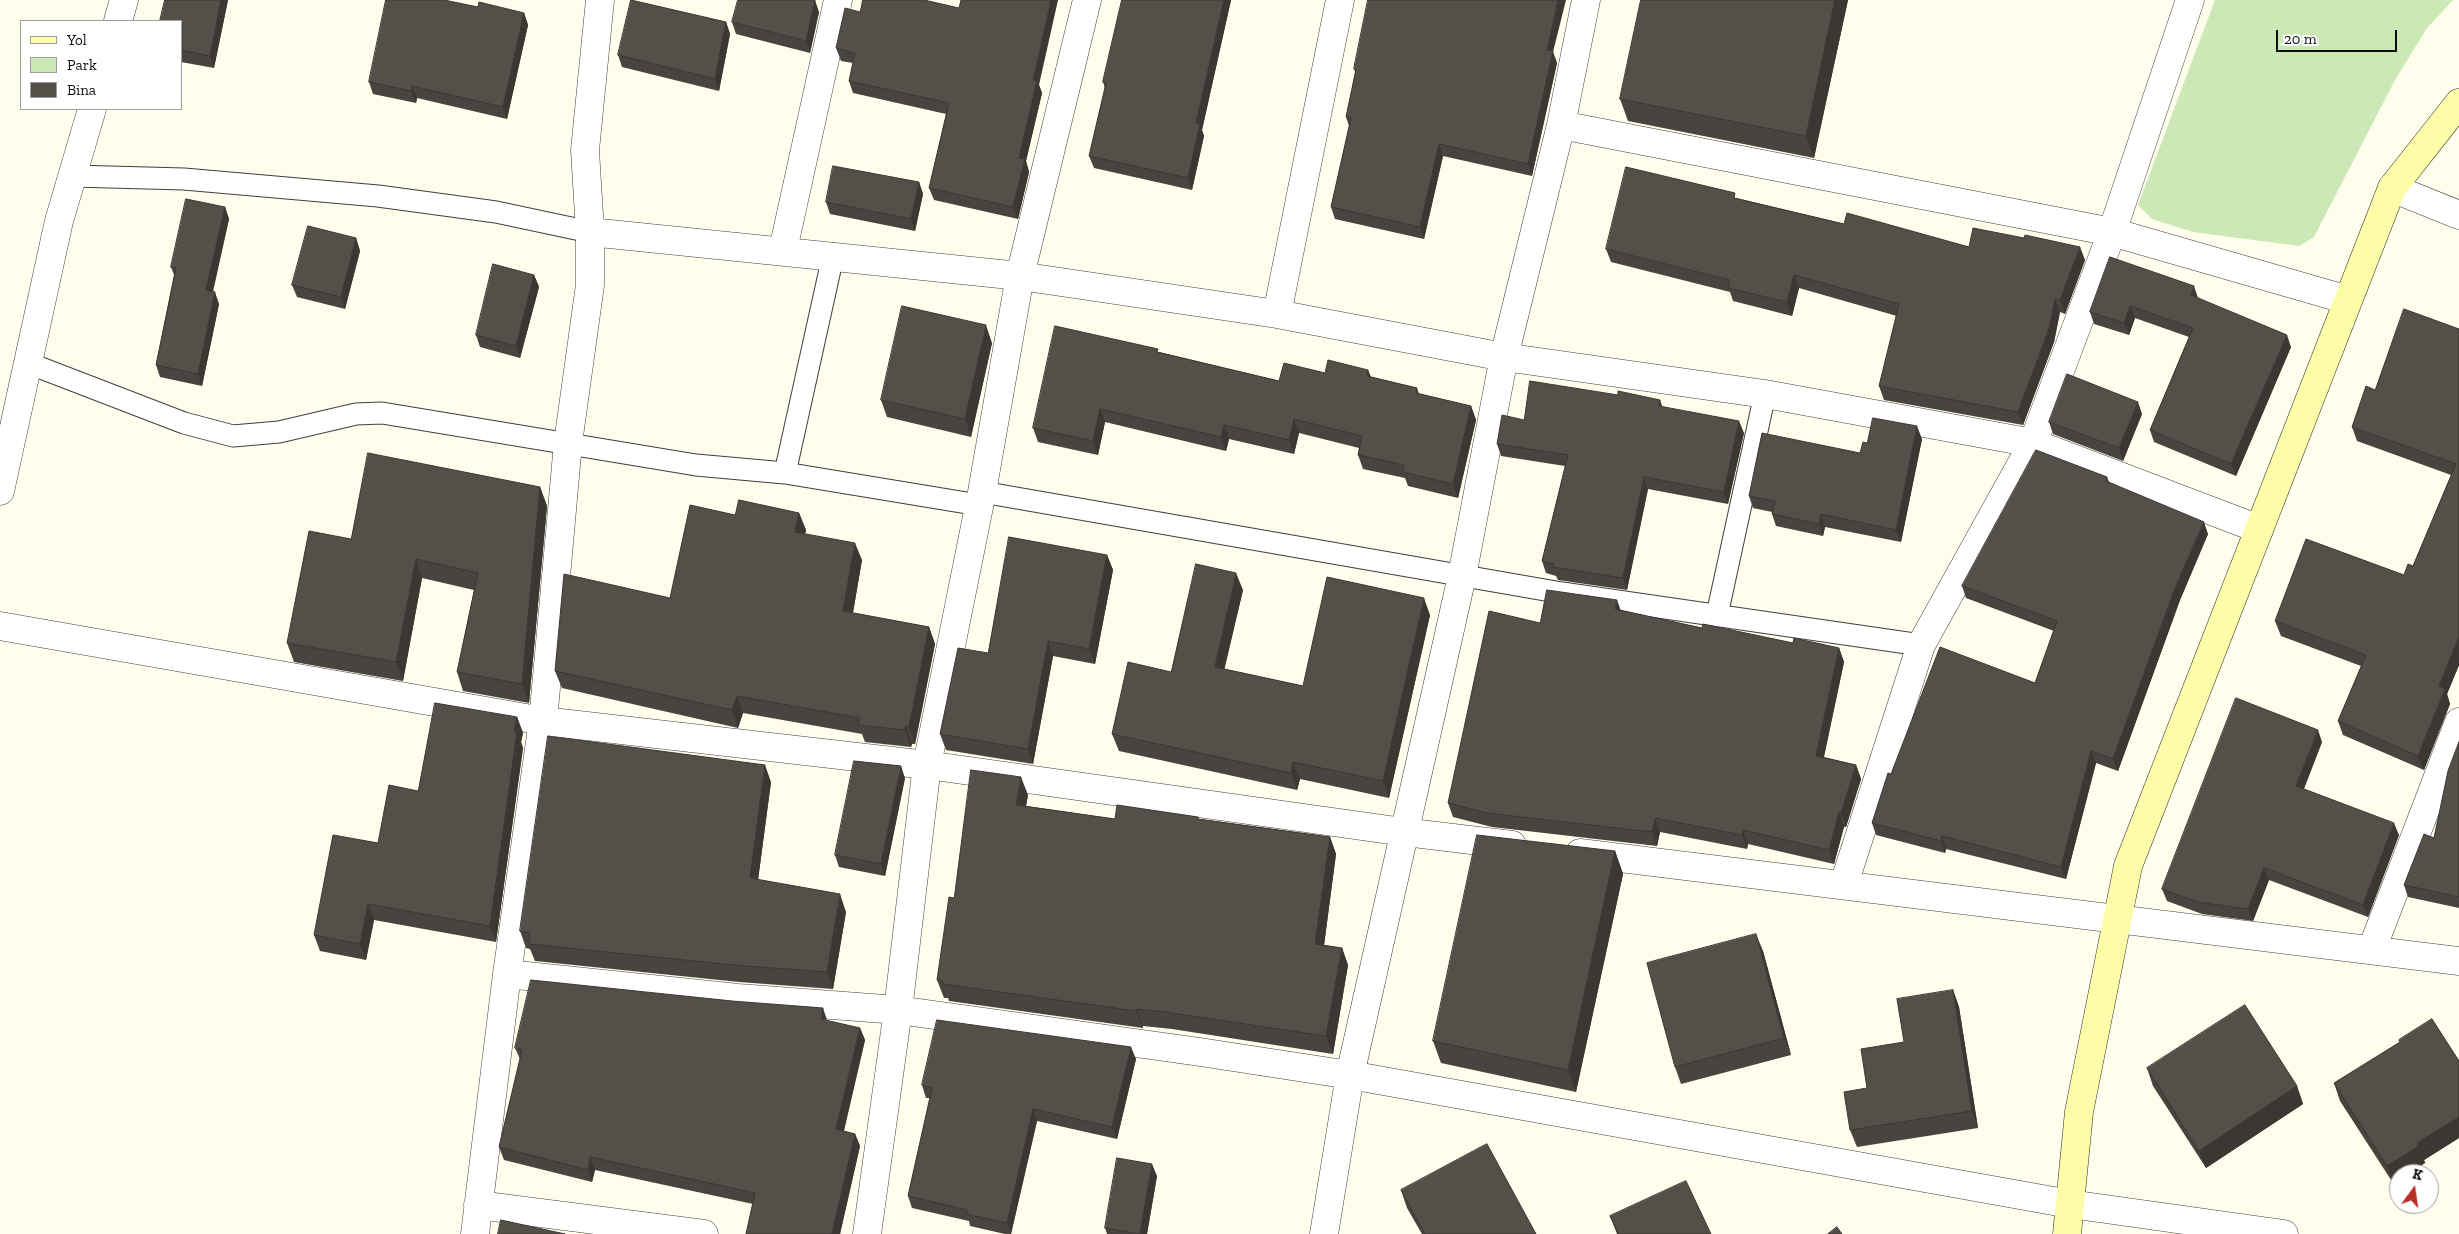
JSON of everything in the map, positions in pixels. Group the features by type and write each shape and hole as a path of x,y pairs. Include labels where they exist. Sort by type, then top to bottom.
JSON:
{"street":[{"path":"118,20 124,0"},
{"path":"476,1234 478,1204 507,974 543,721 568,443 590,285 590,232 585,150 600,0"},
{"path":"783,250 838,0"},
{"path":"867,1234 898,1010 927,765 980,498 1020,276 1087,0"},
{"path":"1277,314 1340,0"},
{"path":"1324,1234 1350,1075 1462,576 1504,357 1561,126 1586,0"},
{"path":"1844,884 1921,645 2033,443 2112,232 2190,0"},
{"path":"2067,1234 2079,1112 2128,866 2392,188 2459,103"},
{"path":"0,491 60,221 92,110"},
{"path":"1561,126 2112,232 2348,300"},
{"path":"2392,188 2459,215"},
{"path":"590,232 783,250 1020,276 1277,314 1504,357 1765,394 2033,443 2259,529"},
{"path":"0,626 543,721 927,765 1404,832 1844,884 2116,920 2372,949 2459,961"},
{"path":"2372,949 2459,722"},
{"path":"507,974 738,998 898,1010 1350,1075 2070,1204 2284,1234"},
{"path":"478,1204 704,1234"}],"lane":[{"path":"72,176 184,179 378,196 496,212 590,232"},
{"path":"785,472 833,256"},
{"path":"28,363 184,423 233,436 279,432 356,414 382,413 696,465 785,472 980,498 1562,593 1921,645"},
{"path":"1717,615 1765,394"}],"green space":[{"path":"2215,0 2453,0 2427,28 2395,80 2314,237 2299,246 2193,232 2152,219 2138,205"}],"building":[{"path":"165,0 221,0 210,56 182,50 182,20 160,20"},
{"path":"386,0 444,0 478,7 479,2 524,13 503,107 412,86 411,91 369,82"},
{"path":"631,0 726,22 715,79 618,55"},
{"path":"738,0 815,0 806,41 732,22"},
{"path":"863,0 924,0 959,8 961,0 1051,0 1033,80 1037,81 1019,158 1025,159 1013,207 929,188 949,103 849,81 855,53 836,48 845,8 860,12"},
{"path":"1122,0 1224,0 1196,123 1200,124 1188,178 1089,156 1106,83 1103,82"},
{"path":"1368,0 1558,0 1547,50 1553,51 1528,164 1439,144 1420,227 1331,207 1351,118 1346,117"},
{"path":"1641,0 1835,0 1806,136 1620,99"},
{"path":"833,166 919,182 911,219 826,202"},
{"path":"1626,167 1735,193 1734,198 1844,224 1847,213 1969,247 1973,228 2024,238 2025,235 2080,247 2060,300 2055,299 2049,329 2018,412 1879,386 1899,304 1794,275 1787,302 1728,288 1730,280 1606,249"},
{"path":"186,199 225,207 206,290 215,292 198,374 156,365 176,268 171,267"},
{"path":"308,226 356,238 341,297 292,285"},
{"path":"2110,257 2194,286 2191,295 2287,335 2231,464 2150,430 2193,328 2130,306 2124,323 2090,312"},
{"path":"493,264 534,275 516,346 476,335"},
{"path":"902,306 986,325 965,419 881,400"},
{"path":"2404,309 2459,329 2459,637 2439,686 2445,689 2418,756 2338,721 2366,655 2275,621 2306,539 2404,575 2408,564 2413,566 2456,464 2352,427 2366,386 2375,390"},
{"path":"1055,326 1158,349 1157,352 1279,381 1284,363 1325,373 1328,360 1368,370 1367,376 1417,388 1416,393 1471,406 1453,484 1403,472 1404,465 1358,455 1362,436 1294,419 1289,440 1224,425 1221,437 1100,409 1093,441 1033,428"},
{"path":"2067,374 2138,402 2119,448 2049,422"},
{"path":"1530,381 1618,395 1618,391 1660,400 1659,406 1739,421 1724,492 1644,477 1623,578 1553,567 1554,564 1542,561 1568,455 1497,444 1502,415 1524,420"},
{"path":"1873,418 1917,426 1896,530 1821,514 1819,524 1772,514 1775,501 1749,496 1762,433 1860,453 1863,442 1867,443"},
{"path":"2036,450 2107,477 2106,481 2204,522 2175,588 2113,759 2091,751 2061,867 1942,836 1941,841 1872,823 1888,773 1891,774 1940,647 2035,683 2057,621 1962,586"},
{"path":"368,453 540,487 522,684 457,672 478,573 416,559 396,662 287,643 309,531 351,539"},
{"path":"739,500 799,513 795,532 855,543 843,611 929,627 909,727 906,726 905,730 858,725 860,718 737,696 732,710 555,671 564,574 670,598 690,505 735,515"},
{"path":"1009,537 1107,555 1089,649 1048,641 1028,749 940,734 958,648 988,653"},
{"path":"1196,564 1236,573 1215,667 1303,686 1327,577 1424,598 1383,781 1293,762 1291,773 1112,734 1128,662 1171,672"},
{"path":"1547,590 1617,600 1615,609 1702,628 1703,624 1793,643 1794,638 1839,648 1816,756 1856,765 1841,813 1839,812 1829,850 1743,830 1742,835 1655,818 1652,832 1487,813 1448,803 1489,611 1540,623"},
{"path":"2236,698 2318,730 2296,786 2394,823 2363,905 2264,868 2248,909 2197,902 2162,889"},
{"path":"435,703 517,717 514,732 517,732 490,926 368,904 360,944 314,935 333,835 378,843 389,785 418,791"},
{"path":"548,736 765,765 750,878 840,894 827,972 733,965 529,944 530,933 520,931"},
{"path":"2459,742 2459,897 2404,885 2424,834 2434,838 2448,771"},
{"path":"854,761 901,766 881,864 835,855"},
{"path":"971,770 1021,777 1016,805 1115,819 1117,805 1198,817 1198,819 1330,837 1315,944 1342,948 1326,1036 1165,1012 1137,1009 1136,1011 943,984 943,981 937,980 949,897 954,898"},
{"path":"1477,835 1615,851 1568,1070 1433,1041"},
{"path":"1756,934 1784,1038 1675,1067 1647,963"},
{"path":"531,980 732,1001 823,1008 821,1019 860,1028 836,1129 855,1134 832,1234 746,1234 755,1193 590,1157 588,1170 499,1147 522,1050 515,1048"},
{"path":"1953,990 1972,1111 1850,1130 1844,1092 1867,1088 1861,1049 1904,1042 1897,999"},
{"path":"2245,1005 2297,1086 2199,1151 2147,1068"},
{"path":"2432,1019 2459,1061 2459,1117 2417,1143 2419,1146 2387,1166 2334,1083 2400,1042 2399,1040"},
{"path":"937,1020 1131,1047 1112,1127 1033,1109 1007,1223 966,1214 967,1210 908,1196 932,1088 922,1085"},
{"path":"1487,1144 1536,1234 1425,1234 1401,1190"},
{"path":"1117,1158 1152,1164 1140,1234 1105,1228"},
{"path":"1686,1181 1711,1234 1619,1234 1610,1216"},
{"path":"501,1220 565,1234 498,1234"},
{"path":"1837,1227 1842,1234 1828,1234"}]}
